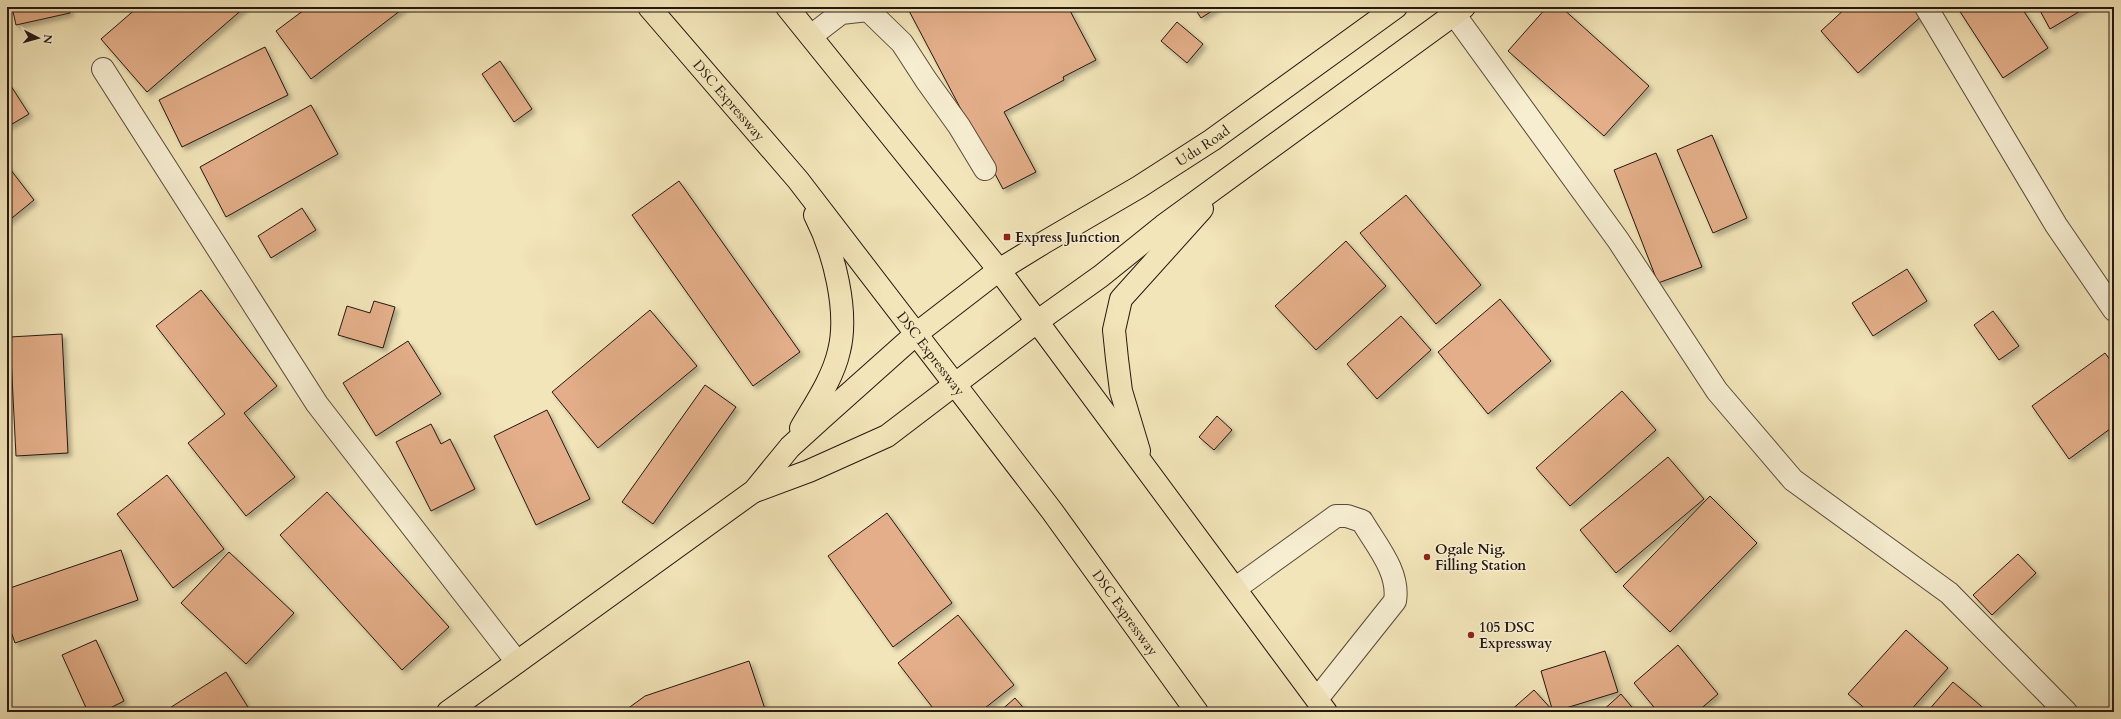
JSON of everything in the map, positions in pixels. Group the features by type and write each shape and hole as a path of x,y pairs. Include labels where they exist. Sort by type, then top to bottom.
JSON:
{"main road":[{"name":"DSC Expressway","path":"649,7 798,180 1052,512 1197,712"},
{"path":"787,7 999,270 1143,466 1236,588 1321,706"},
{"name":"Udu Road","path":"790,447 916,334 999,270 1043,242 1139,187 1212,140 1396,7"},
{"path":"754,491 810,471 887,436 1101,276 1163,226 1459,11"},
{"path":"448,712 754,491 790,447 827,383 839,352 843,317 824,232 798,180"},
{"path":"1143,466 1121,391 1114,330 1121,299 1228,180"}],"street":[{"path":"1926,7 2056,225 2114,310"},
{"path":"811,36 841,13 868,10 902,42 926,80 959,126 985,169"},
{"path":"1459,11 1618,240 1717,391 1793,480 1949,593 2066,712"},
{"path":"103,69 316,404 517,662"},
{"path":"1236,588 1336,516 1347,516 1362,521 1392,572 1396,594 1395,601 1321,706"}],"building":[{"path":"12,7 69,7 70,13 16,25"},
{"path":"138,7 245,7 147,92 101,39"},
{"path":"308,7 405,7 311,79 276,31"},
{"path":"907,7 1068,7 1096,60 1063,77 1064,80 1004,112 1036,172 1003,189"},
{"path":"1194,7 1218,7 1201,18"},
{"path":"1547,7 1561,7 1649,86 1604,136 1508,51"},
{"path":"1847,7 1920,7 1925,13 1858,73 1821,31"},
{"path":"1957,7 2021,7 2048,48 2003,78"},
{"path":"2038,7 2087,7 2050,29"},
{"path":"1177,22 1203,44 1187,63 1161,41"},
{"path":"265,47 288,95 182,147 159,100"},
{"path":"500,61 532,109 514,122 482,74"},
{"path":"11,86 29,114 7,127 7,89"},
{"path":"311,105 338,154 226,217 200,167"},
{"path":"1712,135 1747,218 1713,233 1677,150"},
{"path":"1656,153 1702,267 1658,283 1614,170"},
{"path":"7,165 34,200 7,222"},
{"path":"679,181 800,352 753,386 632,215"},
{"path":"1406,195 1481,285 1436,324 1360,233"},
{"path":"302,208 316,230 271,258 258,236"},
{"path":"1346,241 1386,286 1316,350 1275,306"},
{"path":"1907,269 1927,301 1873,336 1852,303"},
{"path":"201,290 277,386 244,413 295,477 246,516 188,443 225,414 156,326"},
{"path":"1500,299 1551,361 1488,414 1438,352"},
{"path":"374,301 395,307 383,348 338,335 347,306 370,313"},
{"path":"650,310 697,366 598,448 552,392"},
{"path":"1993,311 2019,346 1999,360 1974,325"},
{"path":"1401,316 1431,350 1377,399 1347,364"},
{"path":"62,334 68,453 16,456 10,337"},
{"path":"408,341 441,394 376,436 343,383"},
{"path":"2105,353 2114,365 2114,426 2069,459 2032,406"},
{"path":"705,385 736,407 653,524 622,502"},
{"path":"1622,391 1656,430 1570,506 1536,468"},
{"path":"547,410 590,499 536,525 494,436"},
{"path":"1217,416 1232,430 1214,450 1199,437"},
{"path":"431,424 441,444 450,439 475,489 431,511 396,442"},
{"path":"1668,457 1704,499 1616,573 1580,530"},
{"path":"167,475 224,549 173,588 117,514"},
{"path":"327,492 449,627 402,670 280,535"},
{"path":"1710,496 1757,543 1670,632 1623,586"},
{"path":"887,513 952,603 893,647 828,556"},
{"path":"121,550 138,600 15,643 7,620 7,589"},
{"path":"229,552 294,613 246,664 181,603"},
{"path":"2018,554 2036,573 1992,615 1973,595"},
{"path":"958,615 1014,685 980,712 936,712 898,663"},
{"path":"1906,630 1948,668 1909,712 1869,712 1848,694"},
{"path":"96,640 124,701 102,712 88,712 62,655"},
{"path":"1678,645 1718,694 1697,712 1658,712 1634,683"},
{"path":"1605,651 1618,692 1553,712 1541,671"},
{"path":"749,661 766,712 623,712 645,696"},
{"path":"226,672 251,712 165,711"},
{"path":"1953,682 1988,712 1927,712"},
{"path":"1534,690 1554,712 1509,712"},
{"path":"1621,694 1636,712 1601,712"},
{"path":"1015,698 1027,712 999,712"}],"place":[{"name":"Express Junction","path":"1007,237"},
{"name":"Ogale Nig. Filling Station","path":"1427,557"},
{"name":"105 DSC Expressway","path":"1471,635"}]}
